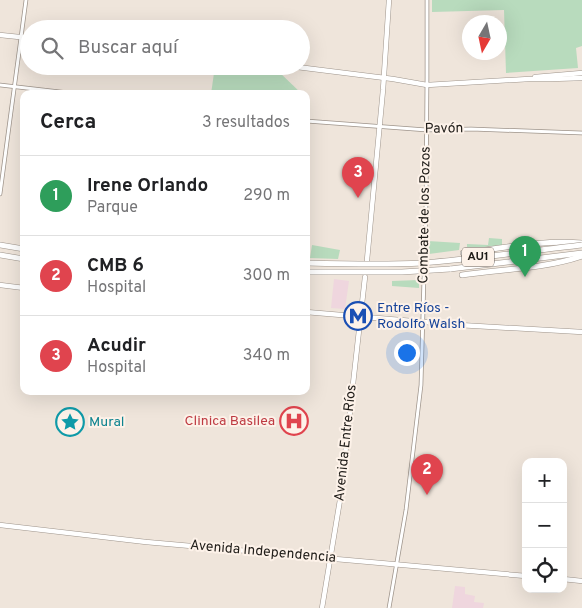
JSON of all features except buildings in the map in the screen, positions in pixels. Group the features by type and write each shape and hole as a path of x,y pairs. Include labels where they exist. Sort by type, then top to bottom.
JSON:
{"highway":[{"path":"463,253 565,242 582,244"},
{"path":"0,244 20,248"},
{"name":"AU1","path":"310,263 420,263 582,244"},
{"path":"0,255 20,258"},
{"path":"465,274 573,260 582,255"},
{"name":"AU1","path":"310,272 372,273 427,271 582,255"}],"main road":[{"path":"367,260 384,78 389,0"},
{"path":"0,34 20,37"},
{"path":"310,69 427,85 582,73"},
{"path":"529,78 546,80 582,78"},
{"name":"Avenida Entre Ríos","path":"322,608 340,500 364,277"},
{"path":"0,285 20,288"},
{"path":"310,312 530,330 582,332"},
{"name":"Avenida Independencia","path":"0,525 146,542 522,576"},
{"path":"567,579 582,581"}],"street":[{"path":"23,20 26,0"},
{"name":"Combate de los Pozos","path":"389,608 406,510 421,385 427,85 426,0"},
{"path":"0,194 20,44"},
{"path":"0,85 46,90"},
{"name":"Pavón","path":"310,121 426,130 481,129 582,133"},
{"path":"0,156 5,156"}],"shaded area":[{"path":"334,279 349,281 345,309 331,308"},
{"path":"455,586 465,587 465,594 475,596 474,602 484,603 483,608 452,608"}],"green space":[{"path":"432,0 582,0 582,46 576,48 578,68 506,73 507,15 504,15 504,10 432,12"},
{"path":"214,75 282,75 298,90 212,90"},
{"path":"489,238 502,239 502,245 467,249 467,244 488,245"},
{"path":"428,241 460,243 459,250 429,254"},
{"path":"312,245 340,250 338,259 310,258"},
{"path":"419,280 419,288 392,286 392,281"}],"place":[{"name":"Acudir","path":"358,198"},
{"name":"Irene Orlando","path":"525,277"},
{"name":"Entre Ríos - Rodolfo Walsh","path":"358,316"},
{"name":"Clinica Basilea","path":"294,421"},
{"name":"Mural","path":"70,422"},
{"name":"CMB 6","path":"427,495"}]}
